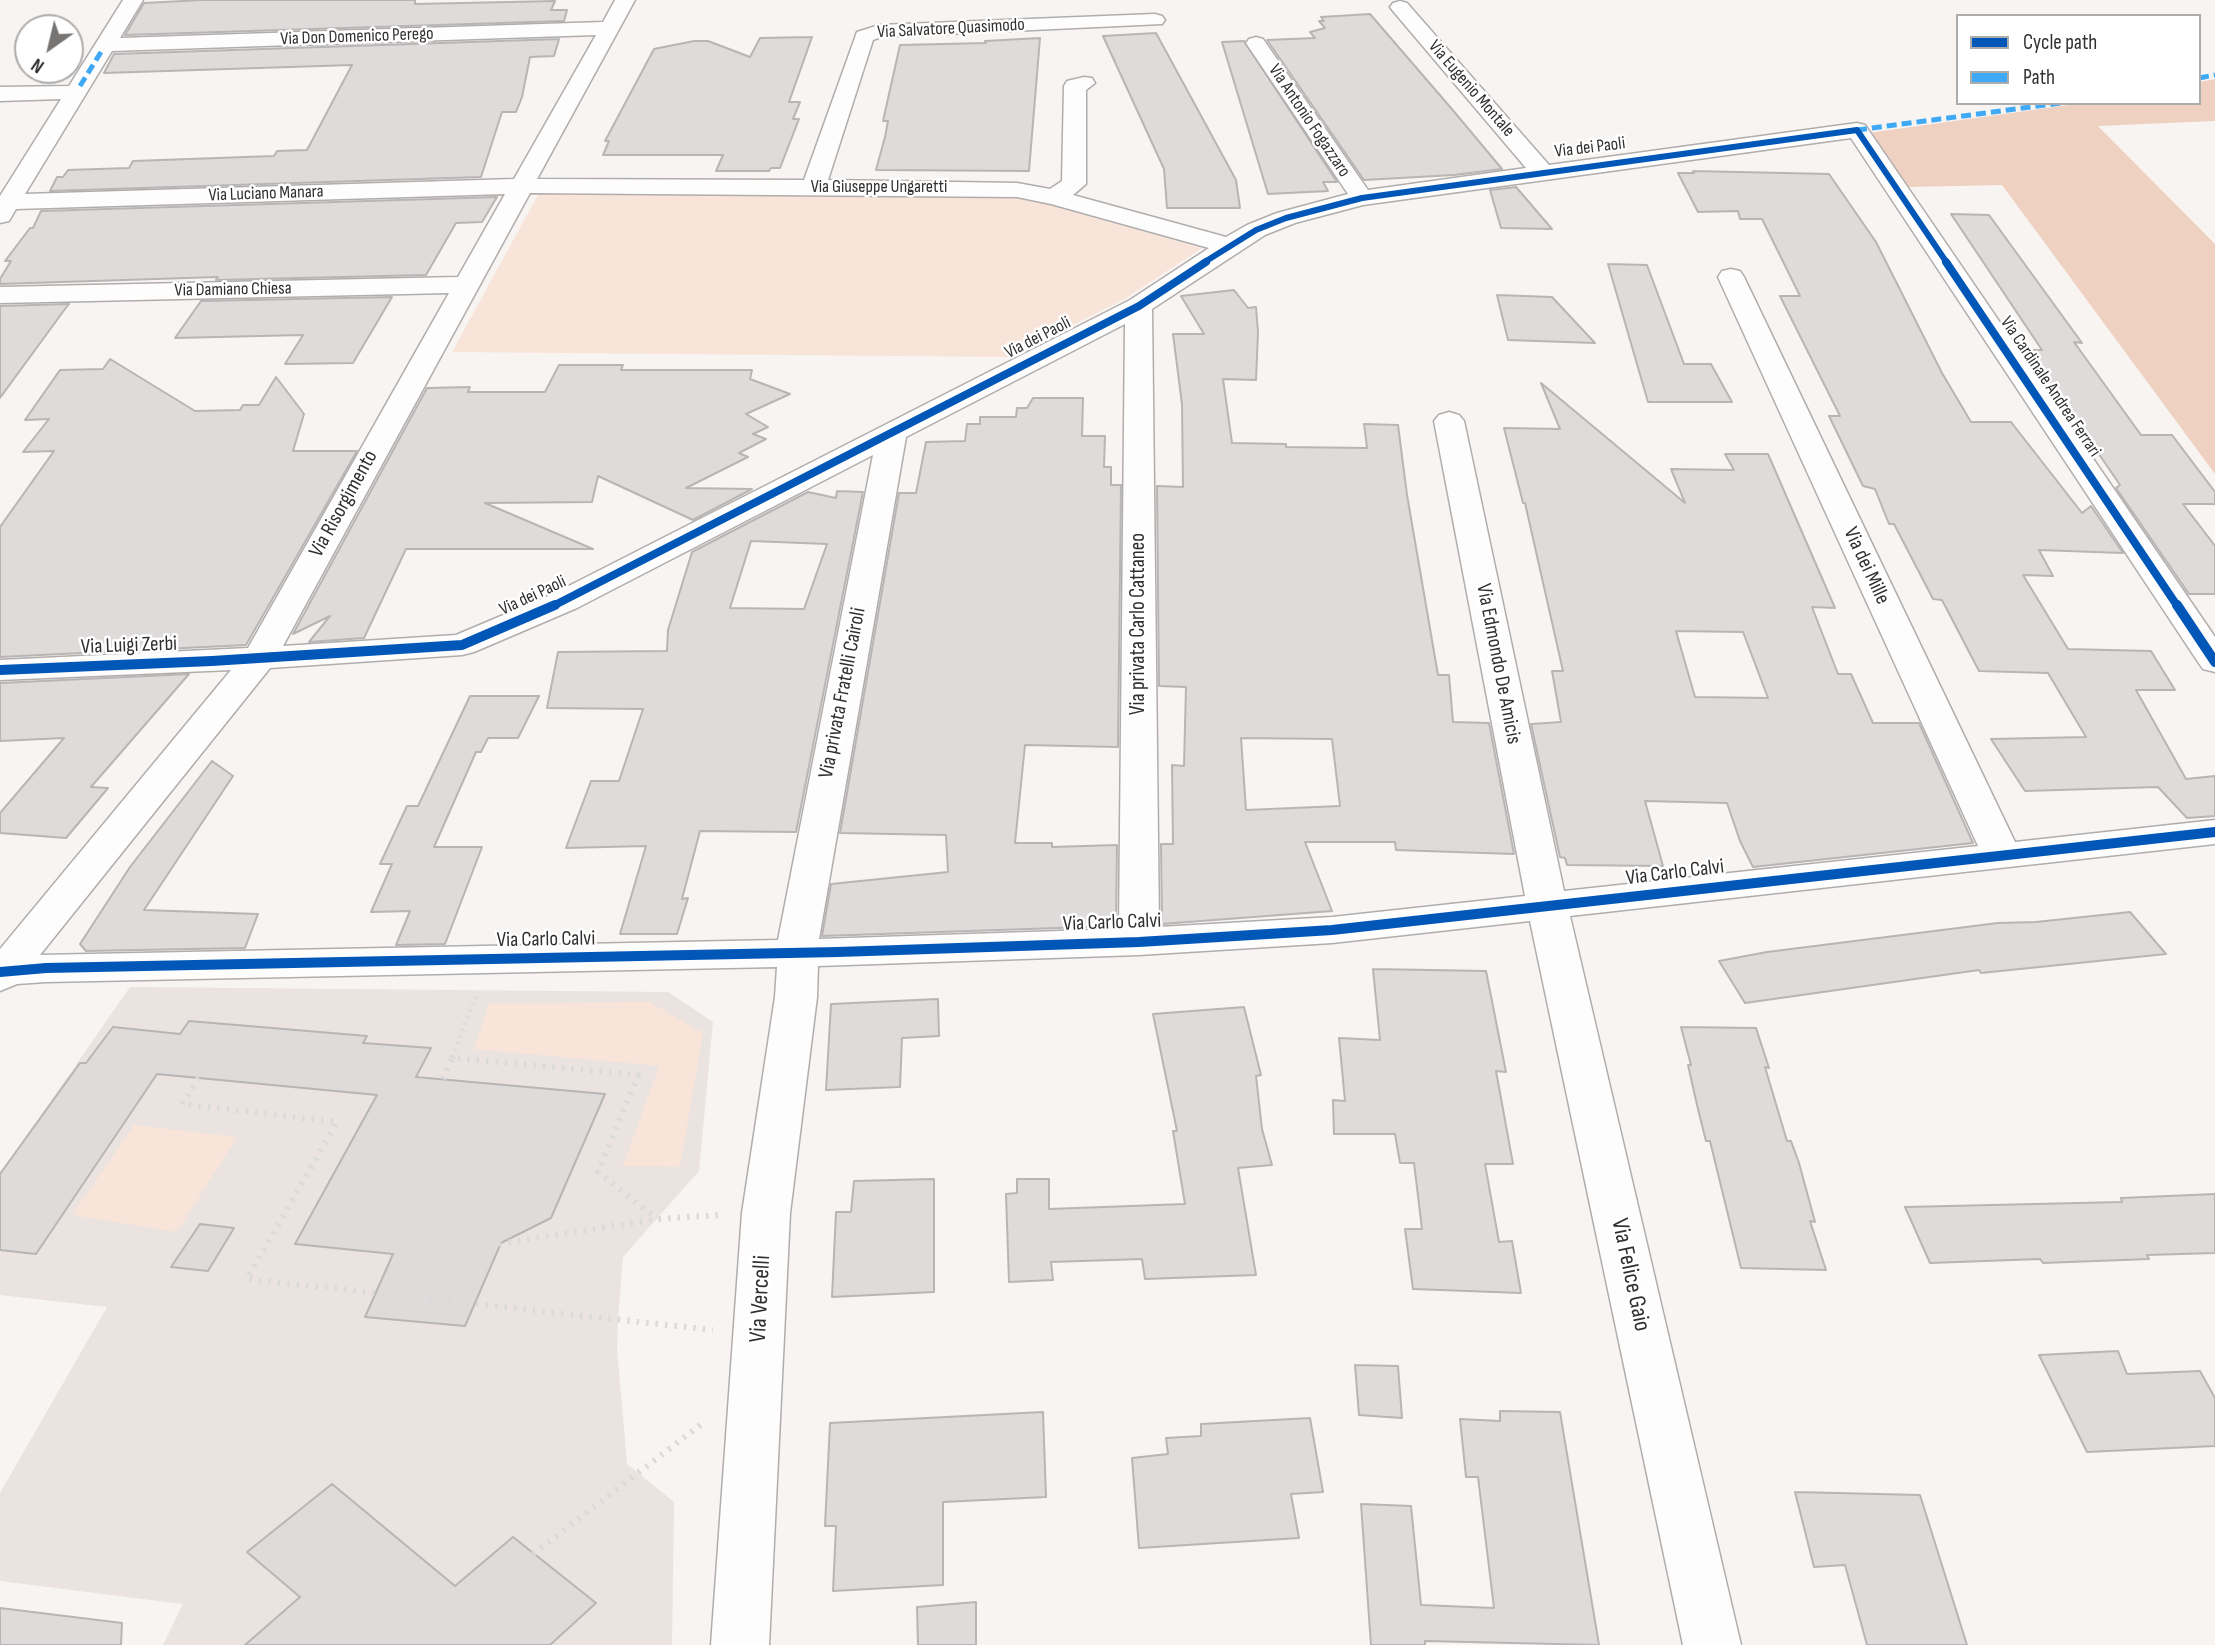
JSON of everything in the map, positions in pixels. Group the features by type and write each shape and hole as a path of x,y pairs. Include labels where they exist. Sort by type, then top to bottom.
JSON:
{"street":[{"path":"5,209 133,0"},
{"name":"Via Risorgimento","path":"2,973 260,657 625,0"},
{"name":"Via Eugenio Montale","path":"1399,7 1542,172"},
{"name":"Via Salvatore Quasimodo","path":"814,187 864,36 879,31 1155,20"},
{"name":"Via Don Domenico Perego","path":"103,49 609,28"},
{"name":"Via Antonio Fogazzaro","path":"1256,43 1362,198"},
{"path":"1054,197 1074,184 1075,86 1084,83"},
{"path":"0,94 79,89"},
{"name":"Via dei Paoli","path":"260,657 462,645 565,601 1139,306 1229,246 1256,230 1286,218 1362,198 1857,130"},
{"name":"Via Cardinale Andrea Ferrari","path":"1857,130 2215,662"},
{"name":"Via Giuseppe Ungaretti","path":"522,186 1017,190 1054,197 1229,246"},
{"name":"Via Luciano Manara","path":"5,209 522,186"},
{"name":"Via dei Mille","path":"1731,277 2001,855"},
{"name":"Via Damiano Chiesa","path":"0,295 466,285"},
{"name":"Via privata Carlo Cattaneo","path":"1139,306 1139,942"},
{"name":"Via Edmondo De Amicis","path":"1449,421 1549,906"},
{"name":"Via privata Fratelli Cairoli","path":"798,954 804,904 892,432"},
{"name":"Via Luigi Zerbi","path":"0,670 260,657"},
{"name":"Via Carlo Calvi","path":"2,973 798,954 1139,942 1332,930 2215,832"},
{"name":"Via Felice Gaio","path":"1549,906 1712,1645"},
{"name":"Via Vercelli","path":"740,1645 766,1213 796,997 798,954"}],"path":[{"path":"443,1079 478,990"},
{"path":"452,1058 638,1075 598,1171 657,1219"},
{"path":"199,1078 182,1104 337,1122 247,1279 759,1335"},
{"path":"499,1244 657,1219 766,1213"},
{"path":"533,1553 756,1382"}],"shaded area":[{"path":"2215,79 2215,121 2098,126 2215,244 2215,474 2002,185 1909,187 1868,133 2069,105 2201,105 2201,82"},
{"path":"539,193 1007,196 1043,203 1202,248 1123,300 1009,357 452,352"},
{"path":"130,987 668,992 713,1022 699,1171 623,1257 618,1319 617,1349 627,1464 674,1502 672,1645 163,1645 183,1604 0,1581 0,1493 107,1307 0,1295 0,1174"},
{"path":"649,1002 703,1033 680,1167 623,1166 659,1066 474,1049 489,1004"},
{"path":"134,1125 237,1137 177,1232 72,1215"}],"building":[{"path":"202,0 415,0 415,4 555,1 551,10 567,10 564,21 125,35 144,3"},
{"path":"1370,14 1502,169 1454,175 1364,180 1267,40 1315,38 1310,32 1325,28 1319,21 1324,21 1321,17"},
{"path":"1156,33 1236,180 1240,208 1167,208 1164,169 1103,36"},
{"path":"812,37 789,102 800,102 793,119 799,119 780,168 771,168 769,171 716,171 723,155 603,155 609,141 605,141 654,49 708,41 750,57 760,38"},
{"path":"1040,38 1029,171 876,170 885,137 888,121 883,121 900,45 986,43 985,41"},
{"path":"559,39 554,56 530,57 522,97 516,112 502,112 481,177 50,191 57,177 63,177 68,170 129,168 133,161 274,156 277,151 307,150 352,65 104,73 114,54"},
{"path":"1244,41 1337,182 1323,182 1328,191 1268,194 1222,42"},
{"path":"1693,171 1829,174 1876,242 1942,373 1971,422 2011,422 2082,513 2091,506 2123,553 2039,550 2053,576 2023,575 2068,649 2151,651 2175,690 2136,690 2186,779 2215,776 2215,816 2187,818 2158,787 2025,791 1991,739 2086,737 2048,673 1979,671 1942,600 1933,599 1894,524 1889,524 1875,489 1863,486 1829,416 1840,416 1780,296 1800,296 1762,219 1740,219 1738,211 1698,212 1678,173 1694,173"},
{"path":"1516,187 1552,229 1501,228 1490,190"},
{"path":"497,197 482,222 456,223 426,275 216,280 218,277 0,284 0,279 11,261 5,261 30,228 33,228 41,211"},
{"path":"1951,214 1989,215 2082,343 2074,342 2141,435 2172,435 2215,492 2215,504 2183,504 2215,546 2215,594 2189,594 2116,488 2120,485 2028,350 2042,350"},
{"path":"1608,264 1647,265 1684,364 1711,364 1732,402 1648,402"},
{"path":"1234,290 1248,308 1256,307 1256,380 1223,379 1232,443 1367,448 1364,424 1398,425 1407,495 1438,675 1449,675 1453,722 1489,723 1514,854 1396,850 1395,842 1305,842 1332,911 1162,924 1161,844 1173,844 1172,765 1184,766 1186,687 1159,686 1157,486 1183,487 1182,404 1173,334 1204,334 1181,296","holes":["1241,738 1332,739 1340,806 1246,810"]},
{"path":"1497,295 1552,297 1595,343 1508,340"},
{"path":"392,297 353,363 285,364 303,335 175,338 201,301"},
{"path":"69,304 65,309 0,398 0,306"},
{"path":"110,359 195,411 240,410 243,405 259,405 276,377 304,414 293,451 357,451 246,645 0,657 0,527 54,451 23,452 49,419 25,420 60,370 103,369"},
{"path":"559,365 623,365 621,370 752,370 750,379 790,394 746,414 768,427 753,434 766,439 739,453 748,457 686,488 752,489 693,520 598,476 592,502 485,503 593,549 406,549 364,638 309,642 330,616 293,634 427,388 470,387 468,392 545,392"},
{"path":"1541,383 1685,503 1671,469 1734,470 1725,454 1768,454 1835,608 1812,607 1838,674 1851,674 1873,723 1919,723 1973,843 1753,867 1740,841 1727,803 1645,801 1663,866 1567,865 1565,858 1560,857 1531,724 1561,722 1552,671 1563,671 1525,503 1504,428 1560,429","holes":["1676,631 1743,632 1768,698 1695,697"]},
{"path":"1033,398 1083,398 1082,436 1105,436 1104,467 1111,467 1111,485 1121,485 1118,747 1025,745 1015,843 1052,843 1052,847 1117,845 1116,926 822,936 831,884 948,872 946,835 840,833 899,493 916,493 926,442 965,441 967,424 980,424 980,417 1016,417 1017,408 1027,408"},
{"path":"837,491 863,492 796,832 700,831 682,899 688,898 677,934 620,934 646,846 566,848 591,781 619,781 643,709 547,708 558,652 667,651 668,630 692,552 808,492 836,498","holes":["751,541 827,544 804,609 730,608"]},
{"path":"189,674 91,787 108,788 66,838 0,833 0,813 64,738 0,741 0,683"},
{"path":"470,696 539,696 518,738 488,738 481,752 476,752 434,847 482,847 445,944 396,945 410,911 371,912 392,864 380,864 407,806 418,806"},
{"path":"212,761 233,776 144,910 258,914 245,948 86,951 80,944 130,867"},
{"path":"2130,912 2166,954 1981,973 1979,970 1745,1003 1719,961 1767,952 1998,923 2036,922"},
{"path":"1373,969 1486,971 1506,1072 1496,1071 1513,1164 1485,1164 1499,1242 1512,1241 1521,1293 1413,1289 1405,1229 1422,1229 1414,1163 1400,1163 1395,1134 1334,1134 1333,1100 1345,1101 1339,1038 1380,1040"},
{"path":"938,999 939,1036 902,1038 900,1087 826,1090 831,1004"},
{"path":"1244,1007 1261,1075 1256,1076 1262,1129 1272,1165 1238,1168 1256,1275 1145,1279 1142,1259 1051,1262 1053,1280 1009,1282 1006,1194 1017,1193 1017,1179 1049,1179 1049,1209 1185,1204 1173,1131 1177,1131 1153,1014"},
{"path":"189,1021 367,1036 363,1043 431,1048 416,1077 605,1094 551,1218 501,1243 465,1326 365,1317 393,1254 295,1244 377,1095 157,1074 36,1254 0,1250 0,1174 80,1063 86,1063 113,1027 180,1034"},
{"path":"1681,1027 1756,1028 1787,1141 1791,1141 1799,1163 1815,1222 1810,1221 1826,1270 1741,1268 1710,1141 1706,1141 1697,1105 1688,1065 1691,1065"},
{"path":"934,1179 934,1292 832,1297 836,1212 851,1212 854,1181"},
{"path":"2215,1194 2215,1253 2147,1255 2149,1259 1930,1263 1905,1207 2122,1202 2121,1198"},
{"path":"200,1224 234,1228 208,1271 171,1267"},
{"path":"2118,1351 2127,1374 2200,1371 2215,1398 2215,1446 2087,1452 2039,1355"},
{"path":"1355,1365 1398,1366 1402,1418 1359,1415"},
{"path":"1500,1411 1560,1412 1599,1645 1425,1641 1425,1645 1371,1645 1361,1504 1411,1506 1421,1605 1494,1608 1478,1477 1466,1477 1460,1419 1500,1421"},
{"path":"1043,1412 1046,1497 943,1502 943,1585 833,1591 836,1526 825,1526 830,1423"},
{"path":"1310,1418 1323,1492 1291,1494 1299,1538 1139,1548 1132,1458 1168,1454 1166,1438 1201,1436 1201,1424"},
{"path":"332,1484 455,1586 513,1537 596,1603 550,1645 245,1645 300,1597 247,1552"},
{"path":"1795,1492 1920,1495 1967,1645 1867,1645 1845,1565 1814,1567"},
{"path":"976,1602 976,1645 918,1645 917,1607"},
{"path":"0,1608 122,1623 121,1645 0,1645"}],"marked path":[{"path":"80,86 101,52"},
{"path":"2201,78 2215,75"},
{"path":"1857,130 2046,105"}],"cycle path":[{"path":"0,670 212,661 462,645 565,601 1139,306 1229,246 1256,230 1286,218 1362,198 1857,130 2215,662"},
{"path":"0,972 46,968 838,952 1139,942 1332,930 2215,832"}]}
